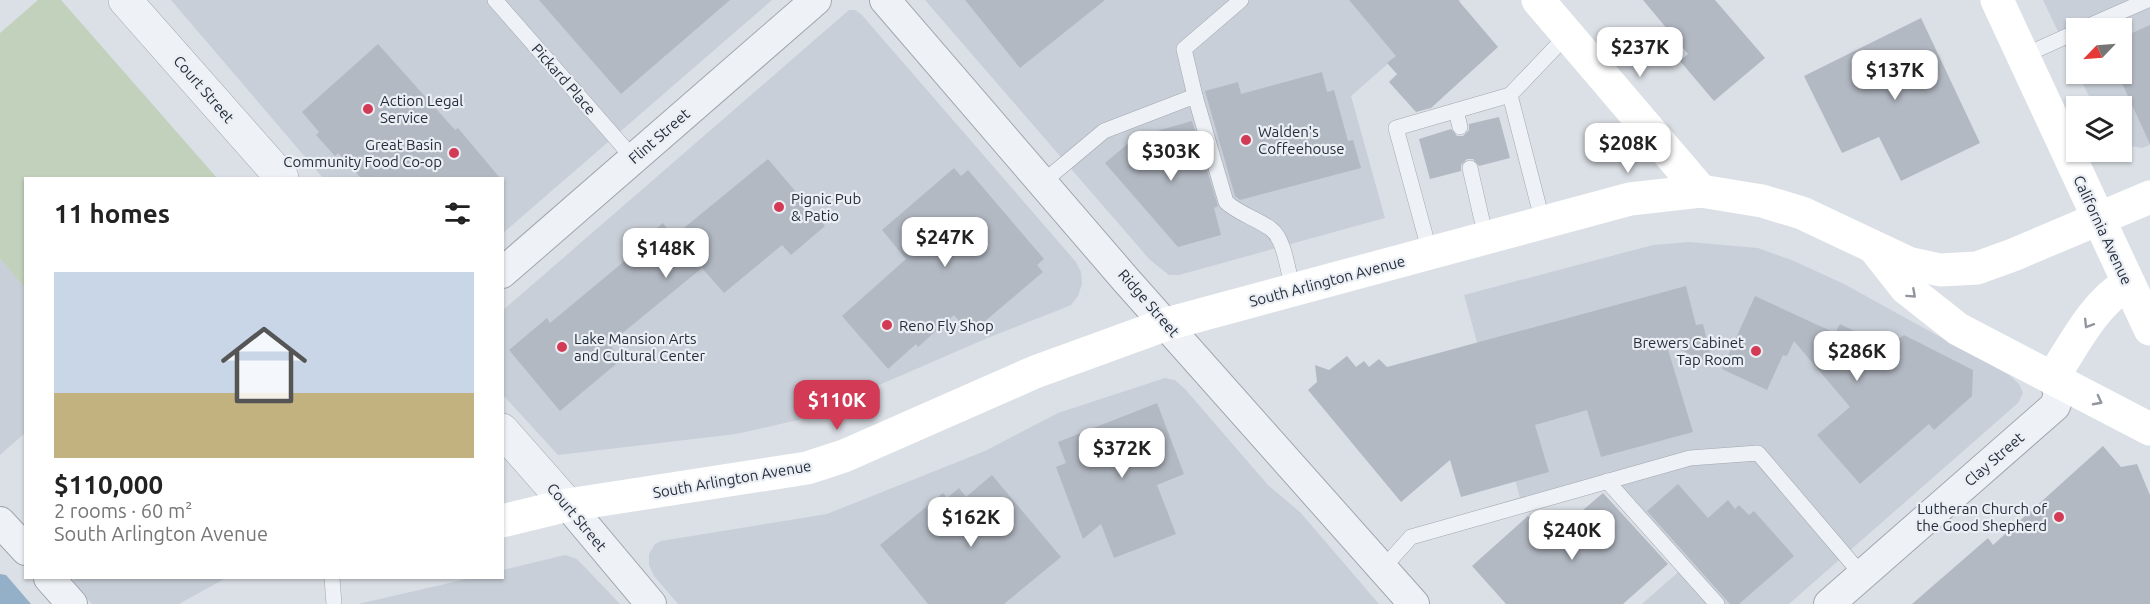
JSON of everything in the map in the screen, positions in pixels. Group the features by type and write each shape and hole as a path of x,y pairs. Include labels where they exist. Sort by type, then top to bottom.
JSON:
{"main road":[{"path":"1538,0 1701,191"},
{"name":"California Avenue","path":"1997,0 2150,329"},
{"name":"South Arlington Avenue","path":"504,521 568,505 807,468 844,456 1035,372 1167,324 1630,199 1701,191 1762,201 1802,213 1908,263 1940,270 1977,268 2150,197"},
{"path":"1875,248 1906,288 1958,329 2150,429"},
{"path":"2053,377 2096,310 2109,295 2128,283"}],"street":[{"name":"Court Street","path":"125,0 281,177"},
{"name":"Flint Street","path":"504,271 816,0"},
{"name":"Ridge Street","path":"885,0 1414,604"},
{"name":"Clay Street","path":"1829,604 2055,406 2059,394 2053,377"},
{"name":"Court Street","path":"504,432 651,604"},
{"path":"0,522 24,548"},
{"path":"50,579 72,604"}],"lane":[{"name":"Pickard Place","path":"495,0 634,159"},
{"path":"1241,0 1184,49 1195,96 1226,202 1235,210 1274,230 1293,290"},
{"path":"2108,18 2148,0"},
{"path":"1430,253 1396,128 1510,95 1568,34"},
{"path":"2023,56 2066,37"},
{"path":"1510,95 1543,223"},
{"path":"1043,182 1104,131 1195,96"},
{"path":"1456,111 1460,127"},
{"path":"1470,168 1486,238"},
{"path":"1383,568 1411,537 1690,458 1758,453 1862,575"},
{"path":"1607,481 1717,604"},
{"path":"332,579 334,604"}],"shaded area":[{"path":"171,0 772,0 504,232 504,177 322,177"},
{"path":"925,0 1461,0 1351,96 1385,218 1179,275 1169,275 1150,260"},
{"path":"2043,0 2150,0 2150,145 2142,148 2132,146 2132,96 2089,96 2083,84 2132,84 2132,18 2066,18 2066,48"},
{"path":"849,10 855,10 861,14 1076,262 1081,272 1082,284 1078,296 1071,305 990,337 798,420 736,434 558,455 504,396 504,309"},
{"path":"1689,242 1758,248 1794,261 1844,284 2009,375 2019,384 2023,393 2018,403 1789,604 1642,604 1684,567 1607,481 1522,505 1464,295 1653,245"},
{"path":"0,258 24,286 24,434 0,455"},
{"path":"1165,378 1175,380 1185,389 1268,485 1300,512 1379,604 678,604 654,576 649,565 649,554 655,544 661,541 827,514 985,451 1058,413"},
{"path":"565,555 577,559 620,604 358,604 467,579 504,579 504,570"},
{"path":"76,579 224,579 179,604 92,604 71,582"}],"green space":[{"path":"38,0 61,0 216,177 24,177 24,287 0,258 0,33"}],"water":[{"path":"0,574 6,575 31,604 0,604"}],"building":[{"path":"539,0 730,0 621,94"},
{"path":"965,0 1105,0 1020,68"},
{"path":"1349,0 1458,0 1498,47 1431,108 1416,112 1389,82 1397,74 1387,63 1396,56"},
{"path":"1643,0 1715,0 1765,58 1714,101 1680,61 1688,54"},
{"path":"1921,18 1980,143 1901,181 1879,137 1842,153 1804,76"},
{"path":"2150,25 2150,144 2132,105 2132,96 2128,96 2122,84 2132,84 2132,33"},
{"name":"Action Legal Service","path":"378,44 455,130 458,128 499,177 360,177 338,153 335,156 316,135 319,132 302,112"},
{"path":"1322,72 1327,92 1334,90 1348,141 1353,140 1361,168 1240,200 1235,196 1205,91 1238,82 1241,94"},
{"path":"1499,117 1510,158 1479,166 1473,159 1467,159 1461,165 1461,171 1430,179 1419,139 1451,129 1457,136 1463,136 1469,130 1469,124"},
{"path":"1192,121 1218,206 1214,208 1221,235 1178,247 1105,163 1136,137"},
{"path":"768,159 825,226 791,255 782,245 724,293 702,268 609,344 622,359 560,411 509,350 547,318 550,323 627,259 624,255 663,223 673,237"},
{"path":"954,168 961,176 968,170 1044,259 1037,265 1043,272 977,328 971,321 964,327 954,315 918,347 916,344 888,369 842,316 906,259 882,230"},
{"path":"1686,286 1696,325 1703,324 1713,365 1666,343 1693,432 1601,457 1587,410 1535,425 1549,472 1461,497 1450,460 1401,502 1308,390 1317,382 1315,365 1329,370 1347,356 1356,367 1364,361 1369,367 1379,359 1387,367"},
{"path":"1755,296 1835,333 1840,324 1887,347 1904,335 1973,370 1972,396 1934,430 1929,424 1860,484 1817,435 1850,407 1794,341 1787,356 1783,355 1767,390 1722,369"},
{"path":"1157,403 1184,474 1157,485 1176,534 1114,558 1101,524 1083,539 1056,467 1066,463 1058,442"},
{"name":"Lutheran Church of the Good Shepherd","path":"2103,446 2121,467 2137,464 2150,495 2150,604 1912,604 1988,538 1993,545"},
{"path":"992,475 1061,557 1004,604 928,604 880,545 943,493 947,498 959,488 966,497"},
{"path":"1678,484 1708,518 1728,500 1735,509 1739,505 1749,515 1754,511 1794,556 1739,604 1730,604 1647,511"},
{"path":"1603,493 1668,564 1623,604 1506,604 1472,566 1528,516 1549,539"}],"place":[{"name":"Action Legal Service","path":"368,109"},
{"name":"Walden's Coffeehouse","path":"1246,140"},
{"name":"Great Basin Community Food Co-op","path":"454,153"},
{"name":"Pignic Pub & Patio","path":"779,207"},
{"name":"Reno Fly Shop","path":"887,325"},
{"name":"Lake Mansion Arts and Cultural Center","path":"562,347"},
{"name":"Brewers Cabinet Tap Room","path":"1756,351"},
{"name":"Lutheran Church of the Good Shepherd","path":"2059,517"}]}
